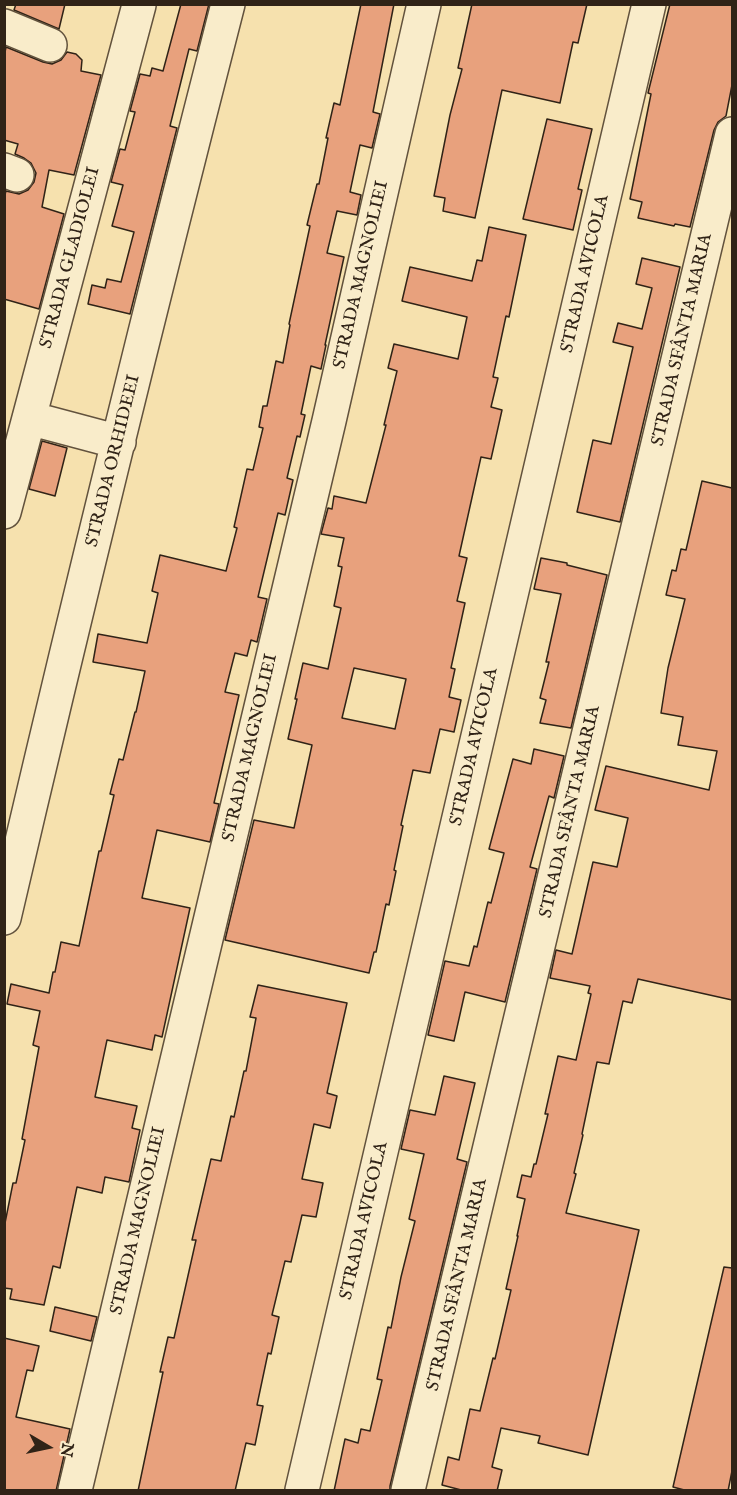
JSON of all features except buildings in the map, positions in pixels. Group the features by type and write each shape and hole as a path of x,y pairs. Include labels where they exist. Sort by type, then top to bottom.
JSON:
{"street":[{"name":"STRADA GLADIOLEI","path":"4,512 139,4"},
{"name":"STRADA ORHIDEEI","path":"4,918 55,701 228,4"},
{"name":"STRADA MAGNOLIEI","path":"75,1491 327,432 424,4"},
{"name":"STRADA AVICOLA","path":"302,1491 649,4"},
{"path":"4,26 50,45"},
{"name":"STRADA SFÂNTA MARIA","path":"408,1491 732,134"},
{"path":"29,418 119,442"}]}
